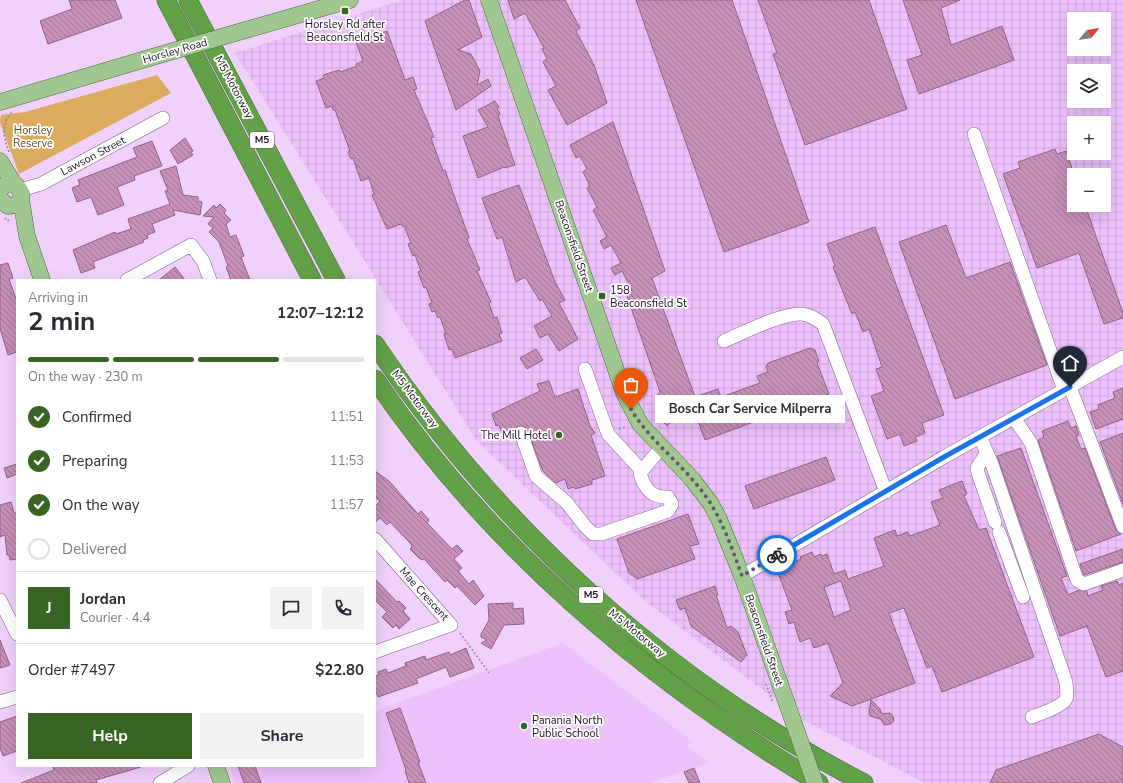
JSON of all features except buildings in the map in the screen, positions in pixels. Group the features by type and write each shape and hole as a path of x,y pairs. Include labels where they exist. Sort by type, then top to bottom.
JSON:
{"highway":[{"name":"M5 Motorway","path":"166,0 311,279"},
{"name":"M5 Motorway","path":"188,0 335,279"},
{"name":"M5 Motorway","path":"376,345 396,375 443,437 485,487 527,533 609,611 679,667 751,718 827,764 864,783"},
{"name":"M5 Motorway","path":"376,380 412,429 480,512 553,586 655,673 717,719 819,783"}],"main road":[{"name":"Horsley Road","path":"9,101 149,58 350,0"},
{"name":"Beaconsfield Street","path":"489,0 624,393 640,424 661,448 692,479 710,504 728,539 815,783"},
{"path":"0,115 8,106 9,101"},
{"path":"5,157 7,194 27,236 42,279"},
{"path":"216,767 222,783"}],"street":[{"name":"Lawson Street","path":"7,194 41,184 163,118"},
{"path":"974,134 1067,389 1123,527"},
{"path":"129,279 191,245 203,261 210,279"},
{"path":"724,341 786,317 801,314 813,317 823,324 886,492"},
{"path":"742,576 980,437 1123,357"},
{"path":"585,369 608,434 642,471"},
{"path":"1014,418 1031,443 1077,580 1084,584 1123,570"},
{"path":"521,433 536,476 567,503 584,526 594,534 601,534 668,511 672,504 668,498 660,498 652,494 643,484 640,473 661,448"},
{"path":"980,437 987,452 1066,682 1066,699 1062,704 1032,717"},
{"path":"987,452 978,468 978,473 997,527 1019,599 1036,593"},
{"name":"Mae Crescent","path":"376,540 451,625 376,652"},
{"path":"0,600 16,632"},
{"path":"0,702 16,697"},
{"path":"160,783 186,767"}],"path":[{"path":"5,157 3,130 9,101"},
{"path":"451,625 462,634 489,673"}],"shaded area":[{"path":"403,0 1123,0 1123,783 925,783 803,720 645,601 477,441 235,53"},
{"name":"Panania North Public School","path":"563,643 693,742 686,745 709,762 649,783 236,783 230,767 376,767 376,711"}],"green space":[{"name":"Horsley Reserve","path":"157,75 171,93 19,174 0,122 1,115 25,112"}],"way so far":[{"path":"631,409 640,424 651,437 702,491 728,539 742,576 777,555"}],"place":[{"name":"Horsley Rd after Beaconsfield St","path":"345,11"},
{"name":"158 Beaconsfield St","path":"602,296"},
{"name":"Bosch Car Service Milperra","path":"631,409"},
{"name":"The Mill Hotel","path":"559,435"},
{"name":"Panania North Public School","path":"524,726"}],"route":[{"path":"777,555 944,457 1070,387"}]}
